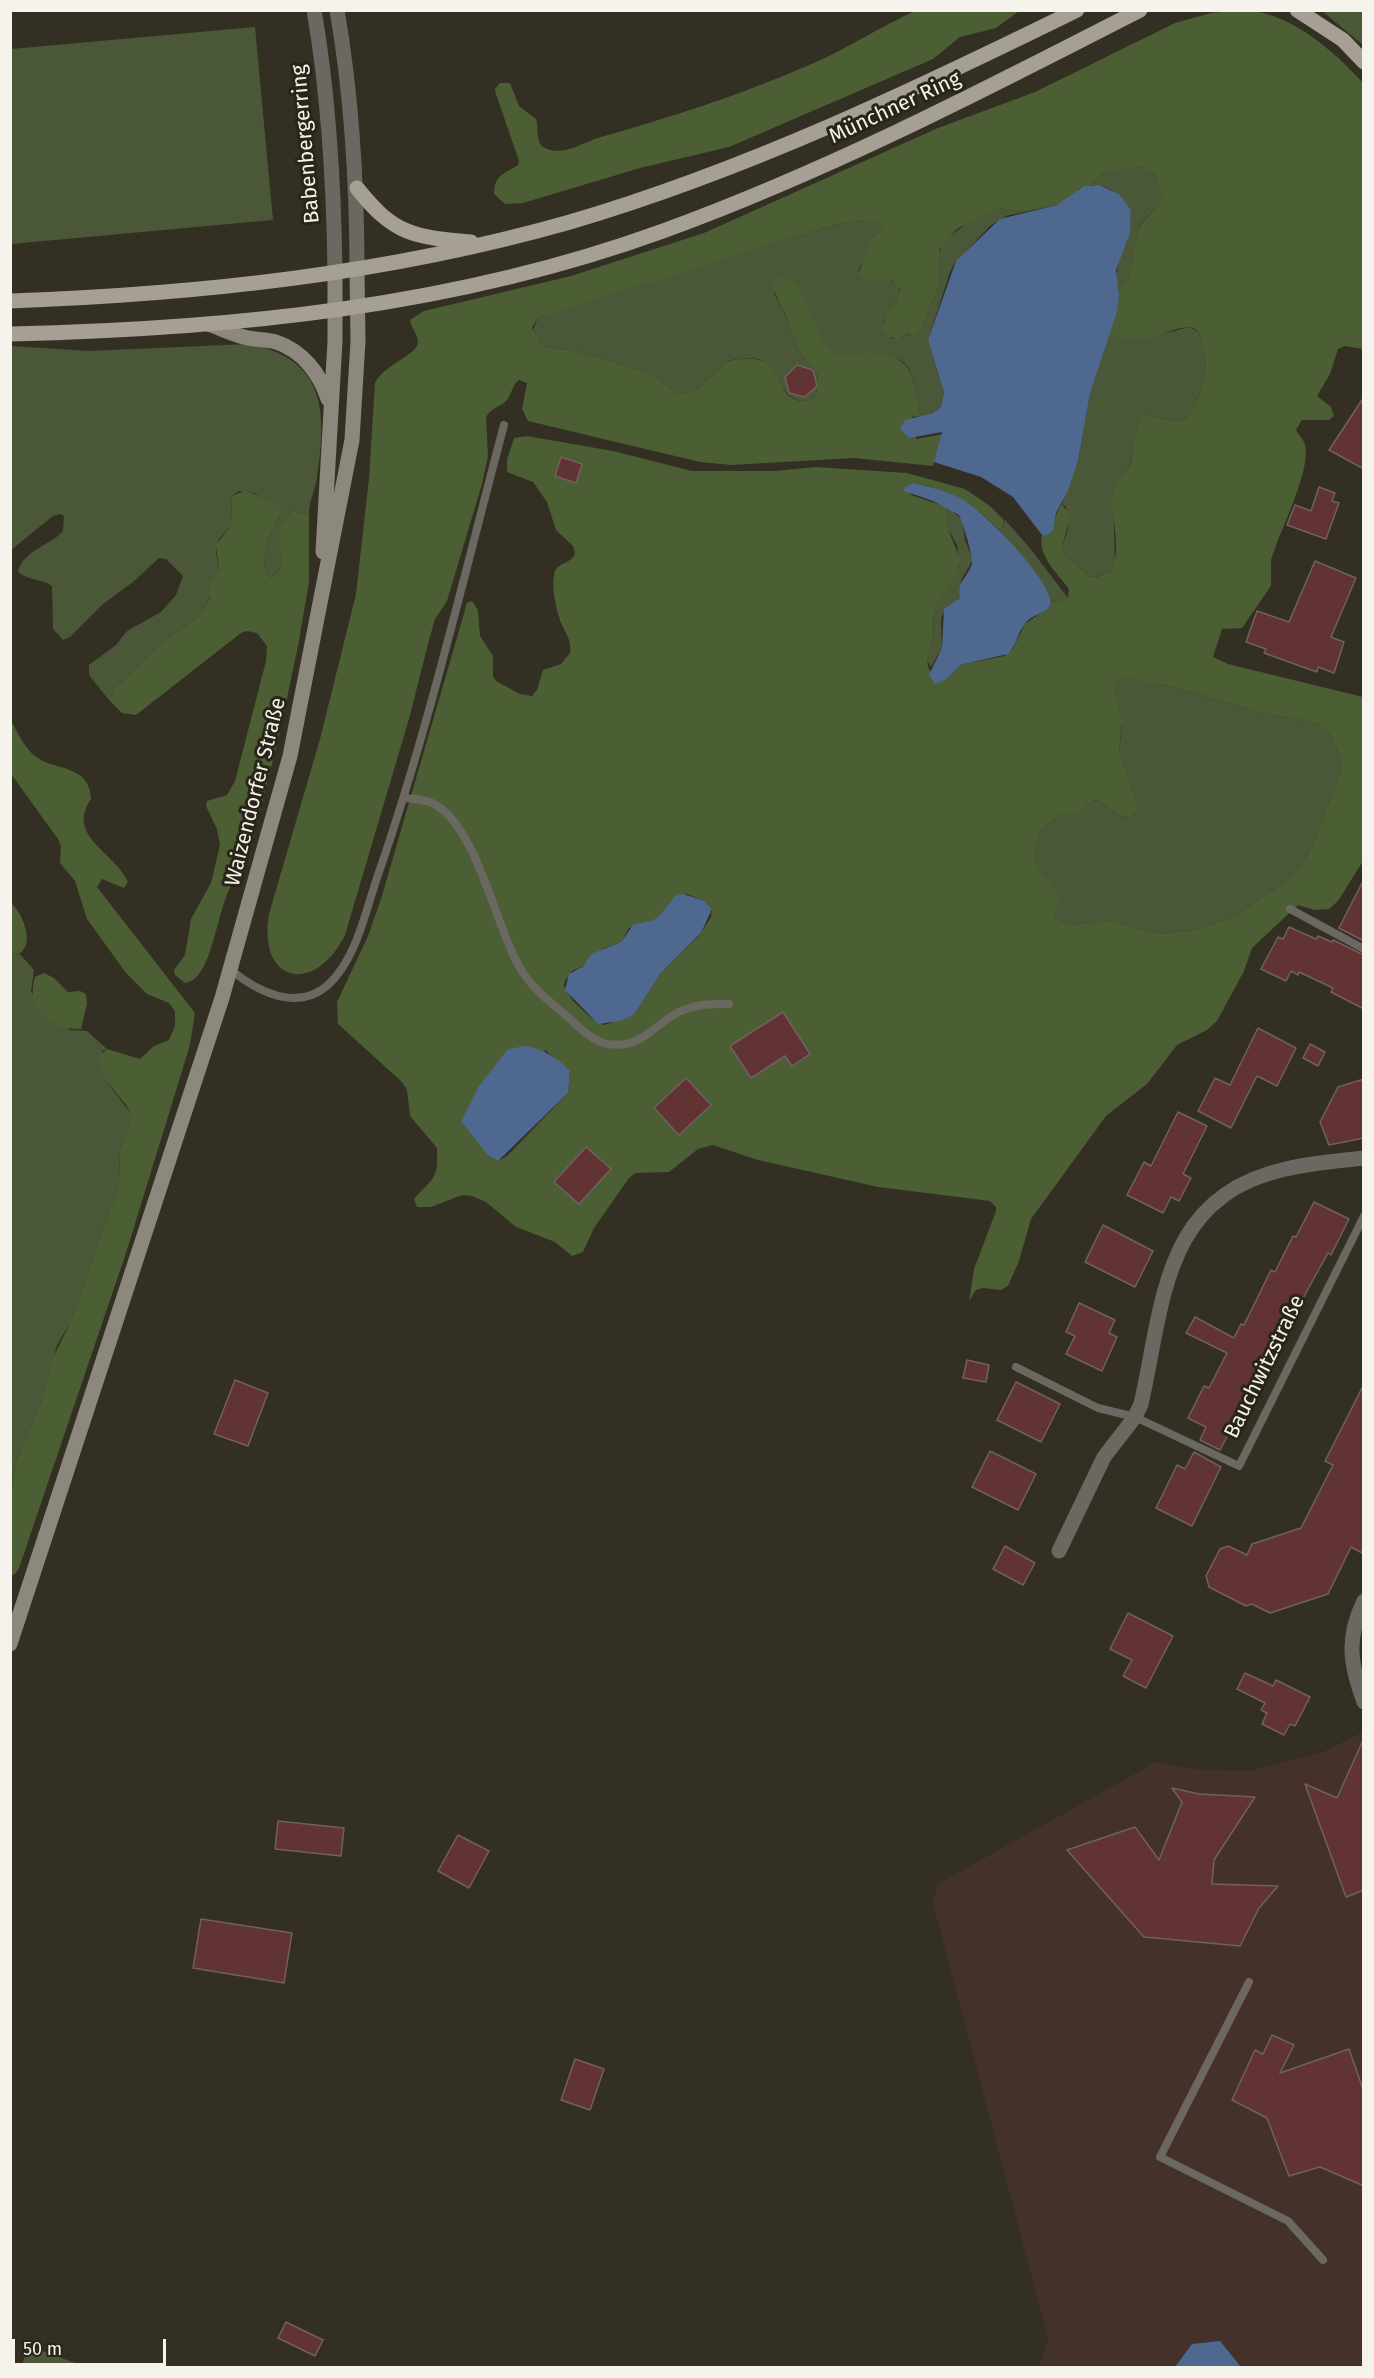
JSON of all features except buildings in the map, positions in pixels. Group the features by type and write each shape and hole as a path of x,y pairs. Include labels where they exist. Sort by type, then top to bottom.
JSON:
{"main road":[{"name":"Münchner Ring","path":"10,301 191,291 357,271 570,222 649,196 790,144 923,86 1077,10"},
{"name":"Münchner Ring","path":"10,334 111,332 359,308 541,268 662,231 806,173 941,111 1140,10"},
{"path":"1297,10 1343,40 1364,62"},
{"path":"357,188 379,214 411,234 486,243"},
{"name":"Waizendorfer Straße","path":"10,1644 231,970 290,756 352,440 359,308 357,271"},
{"name":"Waizendorfer Straße","path":"320,594 332,407 335,274"},
{"path":"208,324 245,337 263,339 290,348 308,363 321,379 332,407"}],"street":[{"name":"Babenbergerring","path":"314,10 325,92 334,202 335,274"},
{"path":"337,10 349,95 357,188 357,271"},
{"path":"1059,1551 1104,1457 1135,1417 1141,1404 1169,1271 1190,1226 1218,1199 1252,1180 1285,1169 1364,1158"},
{"path":"1364,1601 1350,1637 1358,1685 1364,1702"}],"lane":[{"path":"231,970 241,979 289,1000 306,998 326,987 351,955 405,798 504,425"},
{"path":"405,798 430,802 445,811 467,842 518,965 542,995 593,1039 606,1044 641,1041 679,1012 700,1005 729,1004"},
{"path":"1290,909 1364,949"},
{"name":"Bauchwitzstraße","path":"1016,1367 1098,1408 1135,1417 1239,1466 1364,1216"},
{"path":"1249,1982 1160,2157 1288,2221 1323,2260"}],"shaded area":[{"path":"1363,1732 1363,2367 1039,2367 1048,2338 933,1903 938,1884 1156,1762 1194,1769 1250,1771 1323,1752"}],"green space":[{"path":"917,10 1019,11 996,28 960,37 933,59 729,147 640,168 523,203 505,204 494,194 498,179 518,165 519,161 496,94 495,89 500,83 510,83 519,106 536,119 542,146 552,150 566,150 705,105 782,77 821,60"},
{"path":"1242,10 1277,17 1309,34 1363,83 1363,349 1345,346 1338,349 1330,374 1317,396 1331,407 1334,416 1329,420 1302,420 1296,430 1305,445 1306,455 1296,496 1271,560 1271,586 1242,628 1222,629 1213,657 1228,664 1363,697 1363,861 1338,901 1329,909 1314,910 1298,905 1252,948 1244,971 1217,1021 1207,1030 1177,1045 1147,1084 1106,1116 1031,1219 1019,1261 1008,1286 1001,1290 983,1288 976,1290 969,1301 974,1269 996,1211 996,1207 990,1201 878,1187 758,1160 713,1145 698,1149 669,1172 635,1173 629,1178 594,1228 583,1252 572,1256 555,1242 516,1227 486,1202 472,1196 462,1195 431,1207 417,1207 414,1199 435,1173 437,1148 410,1116 407,1090 402,1082 338,1024 337,1002 368,936 381,899 467,603 472,601 478,610 480,636 493,656 493,676 496,681 520,694 532,696 537,690 543,670 561,664 570,653 569,639 556,607 553,580 558,567 571,560 575,553 573,546 556,530 547,502 533,482 507,472 507,460 514,438 527,436 613,451 692,471 775,471 816,467 907,473 965,489 990,506 1004,520 1002,528 998,529 970,505 938,490 914,483 911,495 947,507 948,529 960,559 957,573 934,609 933,642 927,660 929,670 947,679 960,665 1004,656 1012,650 1025,624 1049,607 1051,603 1068,598 1069,589 1045,557 1041,543 1042,535 1047,536 1062,504 1070,516 1062,548 1064,555 1089,576 1096,577 1111,572 1116,553 1114,489 1131,462 1139,425 1146,415 1176,422 1185,419 1191,413 1199,396 1206,365 1199,332 1194,328 1175,329 1144,339 1109,335 1117,312 1118,290 1131,270 1137,233 1142,223 1163,198 1155,176 1141,167 1105,172 1091,185 1079,189 1070,199 1057,205 1024,212 998,208 957,229 939,250 938,288 918,335 908,334 897,339 888,336 883,330 886,318 900,289 893,280 866,280 858,275 872,237 883,229 877,223 860,220 841,223 538,317 532,328 543,346 580,352 643,371 659,379 678,394 698,389 727,361 752,358 765,362 772,368 789,396 797,400 809,401 816,395 818,375 797,348 788,320 772,287 781,277 791,280 805,298 819,334 833,352 881,354 902,362 908,369 921,416 912,417 916,439 943,434 933,466 854,458 731,465 700,462 528,421 522,409 527,383 519,380 507,400 486,417 488,456 482,484 447,601 435,619 409,719 345,935 332,955 318,967 304,974 291,973 280,967 271,955 268,937 269,914 320,739 356,594 369,478 375,383 386,370 417,347 418,339 410,320 424,311 571,276 704,233 938,128 1035,92 1175,23 1211,13","holes":["1123,677 1170,686 1259,712 1317,723 1330,735 1341,766 1313,845 1301,865 1283,885 1261,897 1235,917 1192,930 1158,934 1114,921 1070,925 1055,918 1058,895 1041,872 1036,860 1042,829 1058,816 1077,814 1092,801 1098,800 1121,816 1130,817 1138,810 1138,804 1119,750 1122,722 1115,691 1118,680","687,894 703,900 712,909 711,917 699,936 660,974 634,1015 604,1025 591,1018 573,1001 564,986 565,981 572,971 584,966 602,949 621,942 629,928 653,920 667,910 670,903","545,1050 570,1071 568,1093 507,1156 498,1161"]},
{"path":"1322,11 1363,11 1363,45"},
{"path":"255,27 273,220 11,244 11,49"},
{"path":"1133,166 1145,169 1154,176 1161,186 1163,198 1139,228 1131,270 1118,290 1117,269 1128,232 1131,210 1119,196 1109,189 1091,185 1105,172"},
{"path":"998,208 1024,212 1006,216 990,226 954,264 928,340 944,392 941,407 933,413 921,416 910,372 897,358 887,355 840,354 829,350 816,330 801,291 774,293 788,320 797,348 818,375 816,395 809,401 799,400 786,392 768,365 761,360 744,358 727,361 698,389 678,394 659,379 643,371 580,352 543,346 533,330 538,317 561,308 845,222 860,220 878,223 883,229 872,237 867,255 858,271 872,280 887,278 898,283 900,294 883,322 891,338 918,335 938,288 938,255 944,241 970,221"},
{"path":"1189,327 1199,332 1206,365 1199,396 1191,413 1185,419 1176,422 1146,415 1142,421 1130,464 1113,492 1115,563 1111,572 1095,577 1089,576 1064,555 1062,548 1068,529 1066,507 1062,504 1078,461 1090,394 1109,335 1147,338"},
{"path":"249,344 274,351 294,362 307,375 316,392 320,410 320,454 309,514 292,511 283,523 280,533 282,555 280,568 270,577 266,573 266,549 282,512 254,493 239,491 232,496 231,525 219,539 216,552 219,570 210,582 210,596 200,615 159,645 116,686 109,700 89,675 89,665 116,645 127,631 161,612 176,595 183,576 166,559 159,558 133,582 103,604 70,637 63,640 53,629 52,586 18,572 31,553 63,531 64,516 60,514 53,516 11,550 11,346 89,351"},
{"path":"246,490 280,507 282,512 266,549 266,573 270,577 280,569 279,532 282,523 292,511 309,514 309,582 279,736 245,871 235,879 228,892 204,966 196,978 185,983 175,975 174,970 185,955 191,919 211,883 220,845 217,829 206,806 207,801 227,795 235,781 266,661 267,646 257,633 247,631 241,633 136,715 122,713 109,700 116,686 159,645 200,615 210,597 210,582 219,570 216,545 231,525 232,496"},
{"path":"947,507 962,519 965,540 973,560 961,580 961,598 946,608 941,618 942,648 931,667 927,660 933,642 934,609 959,566 957,545 948,529"},
{"path":"1005,520 1068,598 1051,603 1034,572 998,529 1002,528"},
{"path":"1123,676 1170,686 1259,712 1317,723 1330,735 1337,750 1341,766 1339,775 1313,845 1301,865 1283,885 1261,897 1235,917 1192,930 1158,934 1114,921 1070,925 1055,918 1057,895 1041,872 1036,860 1042,829 1058,816 1077,813 1092,801 1098,800 1121,816 1130,817 1138,810 1138,804 1119,750 1122,727 1115,691 1118,680"},
{"path":"11,721 24,744 35,756 84,779 89,787 91,799 85,812 84,823 88,834 122,871 128,882 124,888 102,879 97,887 195,1013 190,1045 127,1250 19,1568 15,1574 11,1575 11,1493 16,1461 41,1403 52,1360 70,1323 119,1184 120,1148 131,1123 131,1114 126,1105 104,1078 100,1069 100,1055 107,1049 140,1059 154,1046 169,1040 175,1026 175,1011 169,1003 147,994 126,973 87,919 75,881 60,863 61,846 58,839 11,774"},
{"path":"11,903 24,924 27,941 20,953 11,956"},
{"path":"20,954 34,970 31,992 70,1030 87,1031 107,1049 102,1051 104,1078 131,1114 131,1123 120,1148 119,1184 70,1323 57,1345 41,1403 16,1461 11,1493 10,956"},
{"path":"44,973 54,978 68,992 80,991 86,994 87,1004 81,1029 59,1026 43,1015 37,1007 33,988 35,977"},
{"path":"29,2346 86,2367 21,2367"}],"water":[{"path":"1099,185 1119,194 1131,210 1130,233 1116,270 1119,295 1117,312 1090,394 1078,461 1067,493 1056,513 1053,530 1046,536 1042,535 1013,497 981,477 934,462 942,432 909,438 900,429 905,420 933,413 941,407 944,392 928,340 956,261 1000,219 1057,205 1084,186"},
{"path":"914,483 956,496 985,517 1028,562 1047,591 1051,603 1046,610 1028,620 1008,654 960,665 947,679 935,684 929,675 942,648 944,609 960,598 961,583 970,569 972,560 959,515 933,501 904,491 904,488"},
{"path":"683,894 703,900 712,909 701,933 660,974 634,1015 620,1021 598,1024 565,990 569,974 584,966 591,954 621,942 633,925 653,920 661,914 675,896"},
{"path":"526,1046 550,1055 570,1071 568,1093 498,1161 487,1154 461,1121 479,1086 508,1049"},
{"path":"1220,2341 1241,2367 1175,2367 1192,2344"}]}
